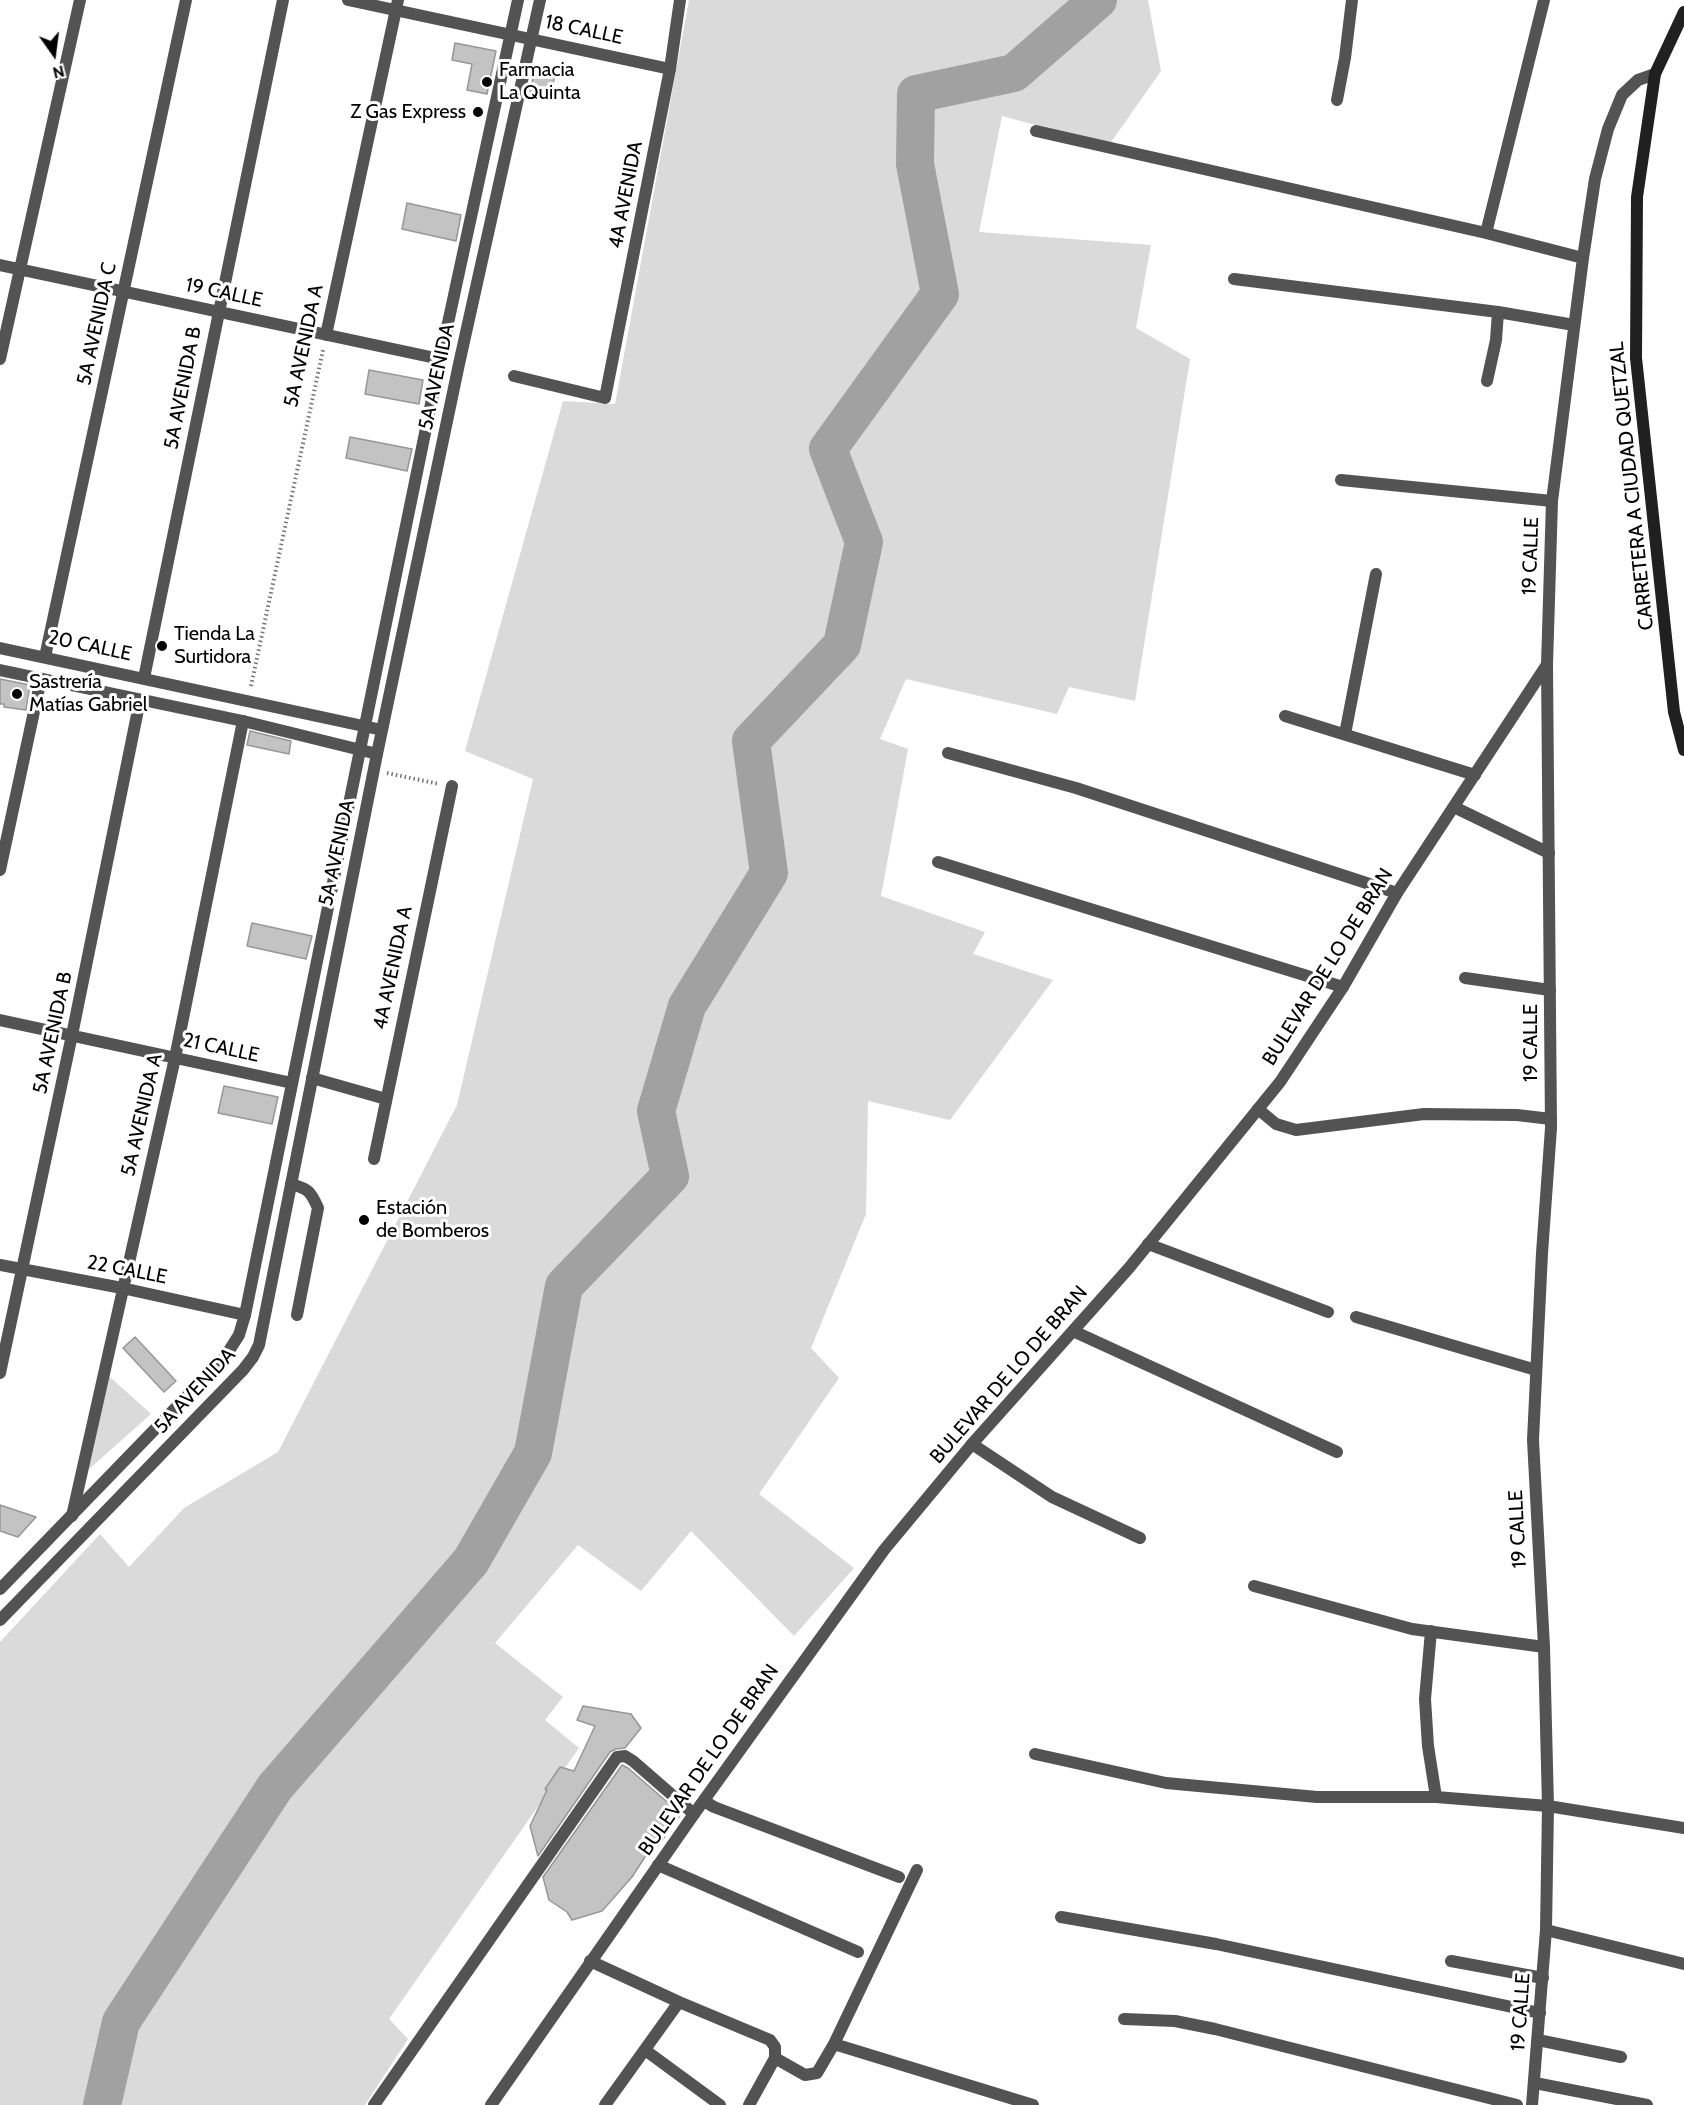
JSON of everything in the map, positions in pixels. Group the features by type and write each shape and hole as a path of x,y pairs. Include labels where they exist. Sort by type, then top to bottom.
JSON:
{"main road":[{"path":"1655,74 1679,32 1684,12"},
{"name":"CARRETERA A CIUDAD QUETZAL","path":"1655,74 1637,197 1636,358 1674,712 1684,750"}],"street":[{"path":"0,358 18,269 80,0"},
{"name":"5A AVENIDA C","path":"45,657 186,0"},
{"name":"5A AVENIDA B","path":"144,678 283,0"},
{"name":"18 CALLE","path":"348,0 397,5 511,35 670,69"},
{"name":"5A AVENIDA","path":"0,1589 225,1358 239,1335 245,1315 440,359 518,0"},
{"name":"5A AVENIDA","path":"0,1620 235,1378 253,1358 259,1345 382,730 459,364 540,0"},
{"name":"4A AVENIDA","path":"514,376 605,398 670,69 680,0"},
{"path":"1337,100 1347,49 1352,0"},
{"path":"1486,233 1544,0"},
{"name":"5A AVENIDA A","path":"326,335 397,5"},
{"name":"19 CALLE","path":"1532,2105 1546,1930 1548,1806 1544,1647 1533,1440 1551,1119 1547,665 1552,501 1595,179 1608,129 1622,95 1638,80 1655,74"},
{"path":"1036,131 1486,233 1583,258"},
{"name":"19 CALLE","path":"0,266 440,359"},
{"path":"1234,279 1498,312 1574,325"},
{"path":"1487,381 1496,340 1498,312"},
{"path":"1341,480 1552,501"},
{"path":"1345,734 1376,574"},
{"name":"20 CALLE","path":"0,648 382,730"},
{"name":"BULEVAR DE LO DE BRAN","path":"490,2105 694,1814 884,1550 972,1444 1148,1244 1280,1082 1343,987 1397,893 1547,665"},
{"path":"0,670 243,721 377,754"},
{"path":"0,870 40,679"},
{"name":"5A AVENIDA B","path":"0,1373 140,700"},
{"path":"1285,716 1475,775"},
{"name":"5A AVENIDA A","path":"72,1516 175,1058 243,721"},
{"path":"948,753 1076,788 1397,893"},
{"name":"4A AVENIDA A","path":"374,1159 452,786"},
{"path":"1454,807 1549,853"},
{"path":"938,862 1343,987"},
{"path":"1465,978 1550,990"},
{"name":"21 CALLE","path":"0,1020 292,1083"},
{"path":"312,1078 386,1099"},
{"path":"1258,1109 1276,1124 1296,1130 1424,1114 1517,1115 1551,1119"},
{"path":"284,1123 302,1128"},
{"path":"291,1184 311,1193 318,1208 297,1315"},
{"path":"1148,1244 1328,1312"},
{"name":"22 CALLE","path":"0,1265 122,1288 245,1315"},
{"path":"1356,1317 1536,1370"},
{"path":"1073,1331 1337,1452"},
{"path":"972,1444 1052,1497 1140,1538"},
{"path":"1254,1586 1412,1629 1544,1647"},
{"path":"1431,1631 1425,1699 1428,1746 1436,1797"},
{"path":"1035,1754 1166,1783 1317,1797 1436,1797 1548,1806 1684,1828"},
{"path":"374,2105 617,1758 625,1756 633,1761 694,1814"},
{"path":"704,1801 899,1877"},
{"path":"658,1865 858,1952"},
{"path":"775,2058 805,2075 817,2073 834,2044 917,1870"},
{"path":"1061,1917 1216,1944 1540,2013"},
{"path":"1546,1930 1684,1964"},
{"path":"590,1961 770,2040 776,2047 775,2058 749,2105"},
{"path":"1450,1961 1543,1978"},
{"path":"605,2105 679,2002"},
{"path":"1124,2019 1175,2021 1215,2029 1517,2105"},
{"path":"1538,2040 1621,2056"},
{"path":"834,2044 1033,2105"},
{"path":"645,2050 720,2105"},
{"path":"1535,2083 1647,2105"}],"path":[{"name":"5A AVENIDA A","path":"248,700 326,335"},
{"path":"375,770 452,786"}],"shaded area":[{"path":"689,0 1148,0 1161,71 1109,145 1002,116 979,232 1151,245 1136,328 1190,359 1135,701 1069,687 1057,714 906,679 880,739 908,749 881,896 985,932 973,954 1053,980 950,1120 868,1101 866,1214 811,1348 839,1378 759,1494 854,1568 794,1636 691,1531 641,1591 578,1545 495,1643 563,1697 545,1720 579,1748 389,2019 408,2039 365,2105 0,2105 0,1642 100,1534 129,1567 184,1508 278,1452 457,1105 533,779 465,751 563,401 615,404"},
{"path":"100,1368 151,1414 79,1478"}],"building":[{"path":"455,43 496,51 487,94 467,90 472,64 452,60"},
{"path":"535,70 555,74 551,95 530,91"},
{"path":"407,203 461,215 456,241 402,229"},
{"path":"369,370 423,380 419,404 365,394"},
{"path":"350,437 412,449 407,471 346,458"},
{"name":"Sastrería Matías Gabriel","path":"0,679 30,685 26,710 4,707 4,704 0,704"},
{"path":"250,731 291,741 289,754 247,745"},
{"path":"252,923 312,936 306,959 247,946"},
{"path":"224,1086 278,1097 272,1124 218,1113"},
{"path":"135,1337 176,1381 164,1392 123,1348"},
{"path":"0,1505 36,1517 18,1537 0,1531"},
{"path":"583,1706 631,1714 641,1728 625,1748 610,1752 538,1856 530,1826 547,1790 545,1789 560,1767 574,1771 595,1726 577,1720"},
{"path":"622,1765 681,1814 658,1846 654,1843 632,1877 602,1911 572,1920 567,1912 549,1900 543,1877"}],"waterway":[{"path":"102,2105 121,2022 275,1787 471,1561 533,1453 564,1286 670,1176 656,1111 687,1006 769,873 751,741 842,645 864,542 828,449 940,294 915,164 916,94 1014,73 1098,0"}],"place":[{"name":"Farmacia La Quinta","path":"487,82"},
{"name":"Z Gas Express","path":"478,112"},
{"name":"Tienda La Surtidora","path":"162,646"},
{"name":"Sastrería Matías Gabriel","path":"17,694"},
{"name":"Estación de Bomberos","path":"364,1220"}]}
